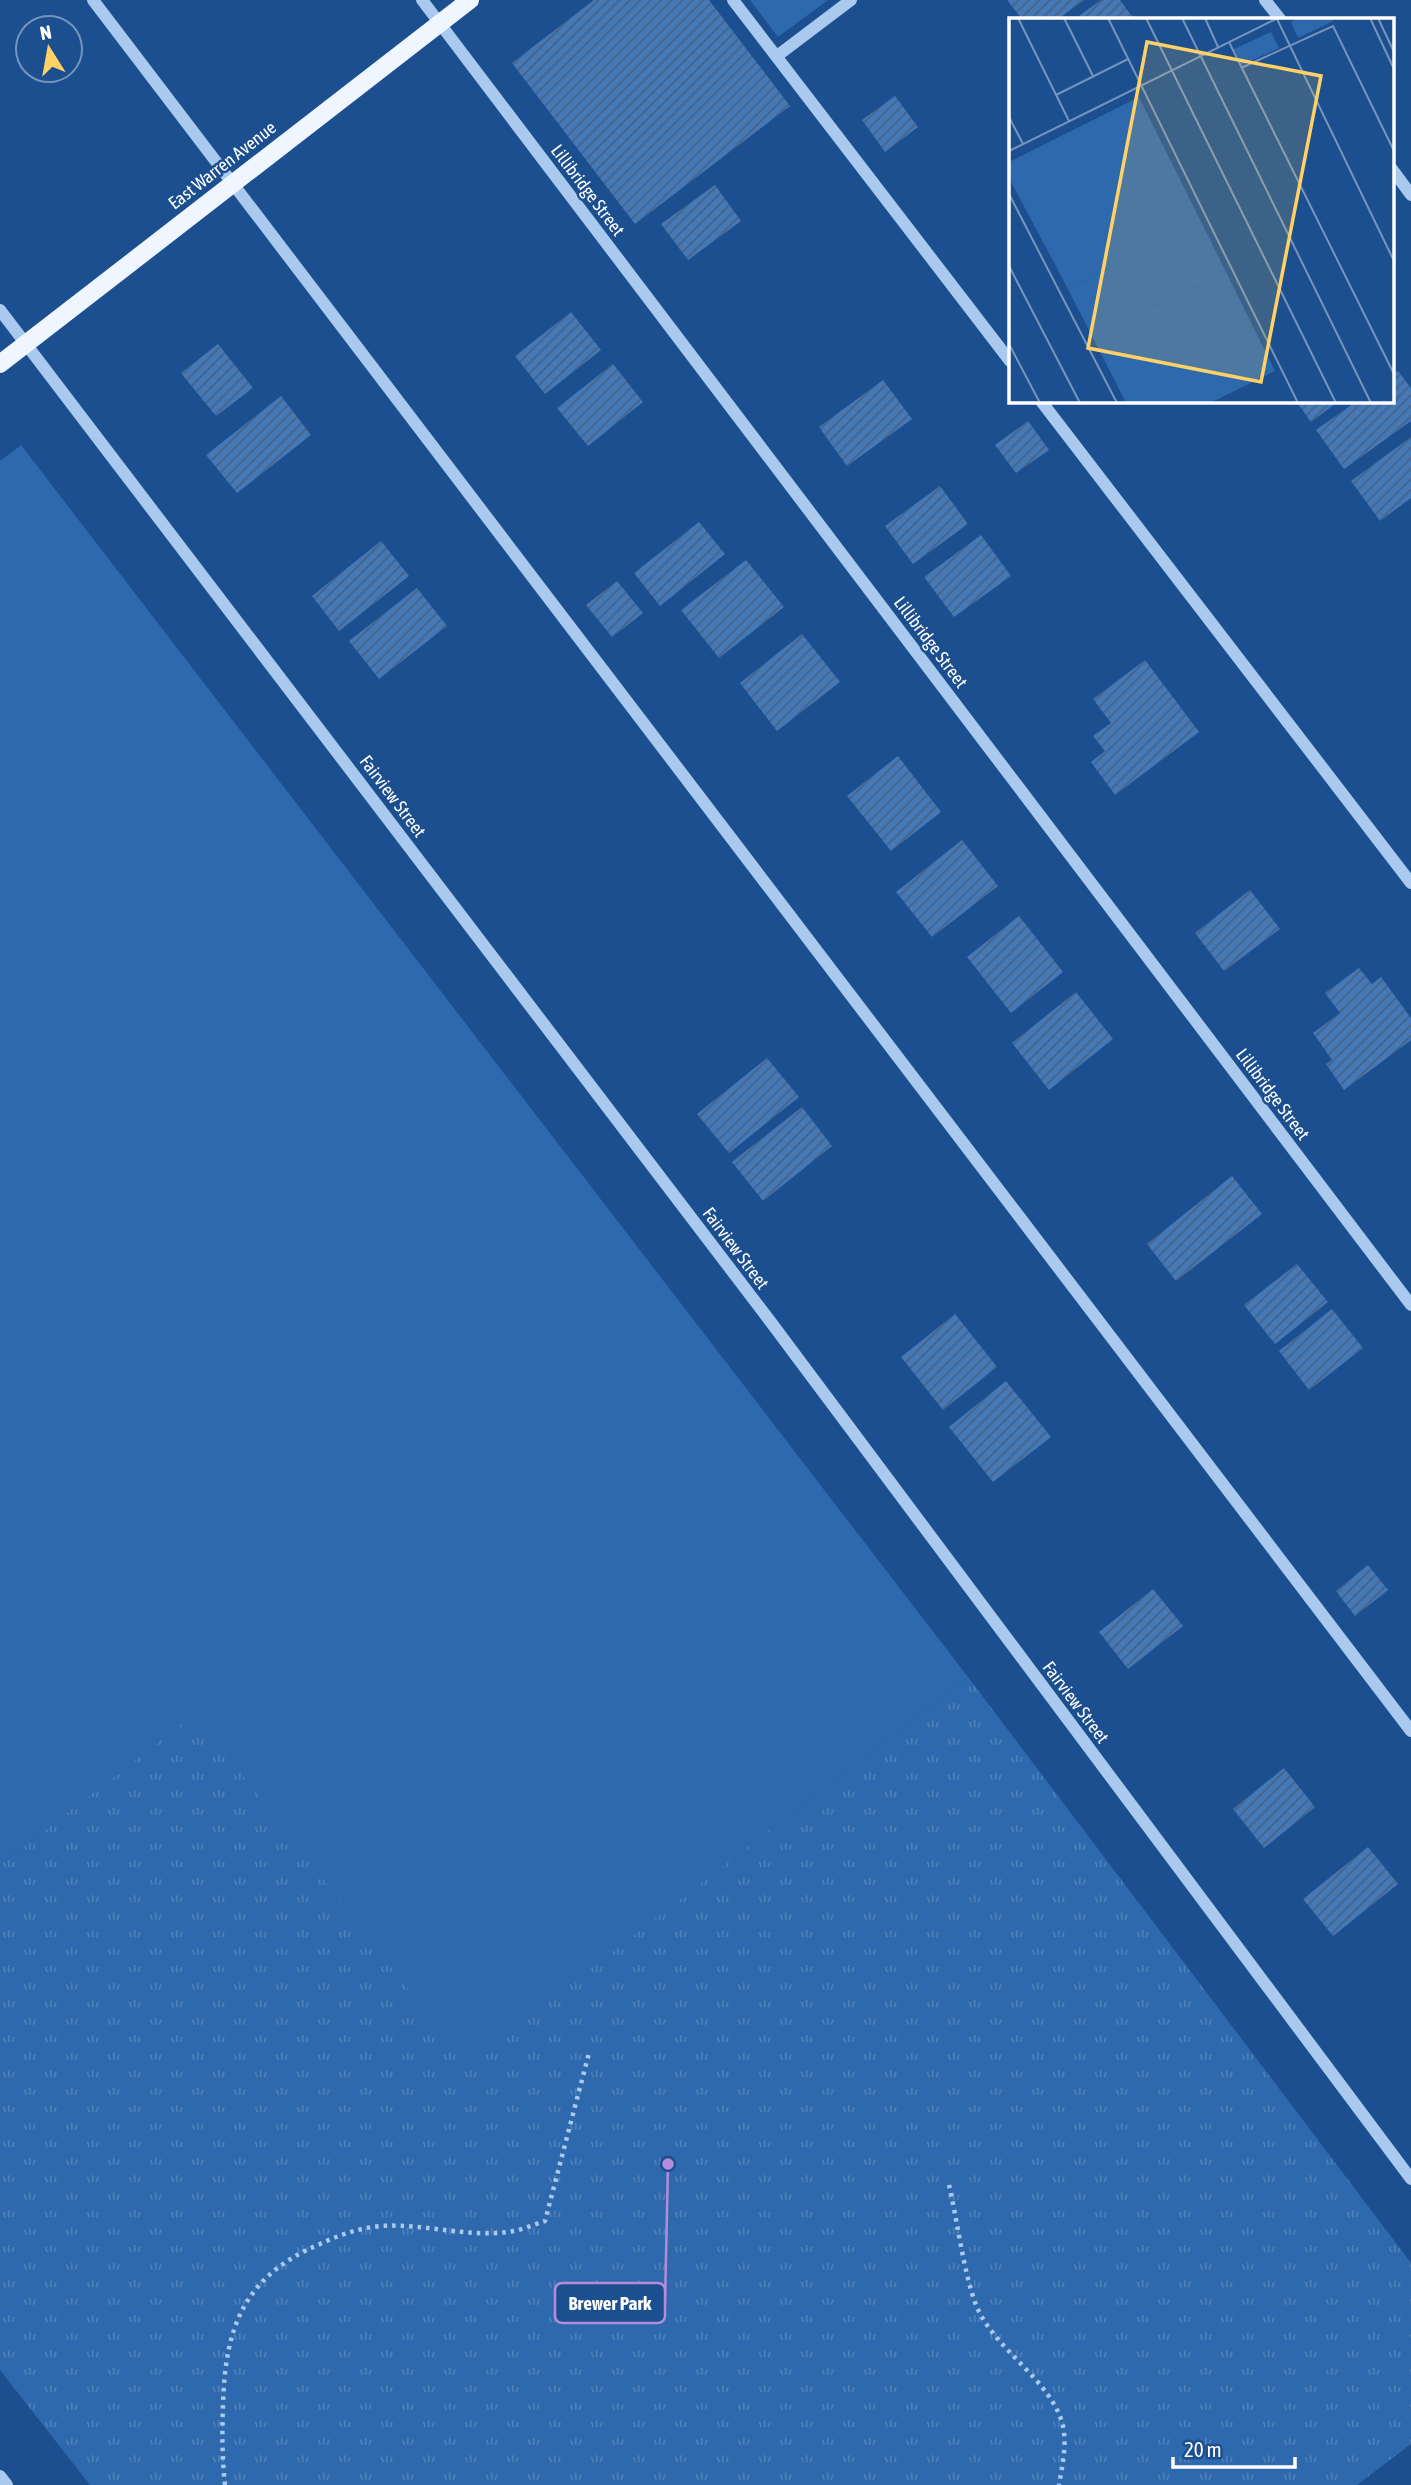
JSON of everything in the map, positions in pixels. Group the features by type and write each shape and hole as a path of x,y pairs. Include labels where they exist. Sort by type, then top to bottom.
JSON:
{"main road":[{"name":"East Warren Avenue","path":"0,364 470,0"}],"street":[{"path":"93,0 1411,1731"},
{"name":"Lillibridge Street","path":"422,0 1411,1304"},
{"path":"733,0 1009,360"},
{"path":"777,56 851,0"},
{"path":"1265,0 1279,18"},
{"path":"1394,172 1411,195"},
{"name":"Fairview Street","path":"0,310 762,1310 1411,2179"},
{"path":"1042,402 1411,883"},
{"path":"0,2476 7,2485"}],"path":[{"path":"225,2485 224,2364 234,2325 255,2287 278,2266 346,2233 382,2226 472,2233 514,2231 545,2221 589,2053"},
{"path":"949,2185 976,2305 997,2342 1048,2394 1063,2426 1063,2459 1059,2485"}],"green space":[{"path":"750,0 828,0 778,37"},
{"path":"21,445 968,1677 467,2065 195,1715 0,1865 0,461"},
{"path":"968,1677 1411,2263 1411,2444 1357,2485 90,2485 0,2370 0,1865 195,1714 467,2064"}],"building":[{"path":"594,0 709,0 790,106 635,224 512,63"},
{"path":"1007,0 1084,0 1059,18 1021,18"},
{"path":"1101,0 1120,0 1133,18 1076,18"},
{"path":"895,96 918,127 885,152 862,120"},
{"path":"715,185 741,221 688,260 661,224"},
{"path":"571,312 601,350 545,394 515,356"},
{"path":"218,344 253,388 216,416 181,373"},
{"path":"613,364 643,402 588,446 557,408"},
{"path":"1398,371 1411,388 1411,421 1344,469 1316,430 1356,402 1394,402 1394,374"},
{"path":"883,380 912,419 847,466 819,427"},
{"path":"281,396 311,435 237,493 206,455"},
{"path":"1297,402 1338,402 1311,422"},
{"path":"1028,421 1049,450 1016,473 995,445"},
{"path":"1411,437 1411,498 1380,521 1351,481"},
{"path":"940,486 968,524 913,564 885,526"},
{"path":"699,522 725,554 660,606 634,573"},
{"path":"981,535 1011,576 954,617 924,577"},
{"path":"381,541 409,576 339,631 312,596"},
{"path":"746,560 784,607 719,658 681,610"},
{"path":"617,581 643,613 612,637 586,605"},
{"path":"417,588 447,626 379,679 349,641"},
{"path":"802,634 840,682 777,731 740,683"},
{"path":"1145,660 1199,732 1115,795 1091,762 1105,751 1093,736 1111,723 1093,699"},
{"path":"898,756 941,812 891,851 847,796"},
{"path":"962,840 998,886 932,937 896,892"},
{"path":"1250,890 1280,929 1224,971 1195,933"},
{"path":"1019,916 1063,972 1011,1013 967,957"},
{"path":"1359,968 1372,984 1381,977 1411,1018 1411,1040 1344,1090 1326,1064 1332,1060 1313,1033 1340,1013 1325,993"},
{"path":"1076,992 1113,1039 1049,1090 1012,1043"},
{"path":"767,1058 799,1097 729,1153 697,1114"},
{"path":"802,1107 832,1146 763,1201 732,1162"},
{"path":"1232,1176 1262,1214 1176,1281 1147,1244"},
{"path":"1297,1264 1328,1302 1275,1344 1244,1305"},
{"path":"1332,1309 1363,1348 1309,1390 1279,1351"},
{"path":"955,1314 997,1367 943,1410 901,1357"},
{"path":"1006,1381 1051,1437 993,1482 949,1427"},
{"path":"1368,1565 1388,1590 1355,1616 1336,1591"},
{"path":"1153,1589 1183,1626 1128,1669 1099,1632"},
{"path":"1284,1768 1315,1807 1264,1848 1233,1809"},
{"path":"1368,1847 1398,1884 1333,1936 1303,1899"}],"place":[{"name":"Brewer Park","path":"668,2164"}]}
